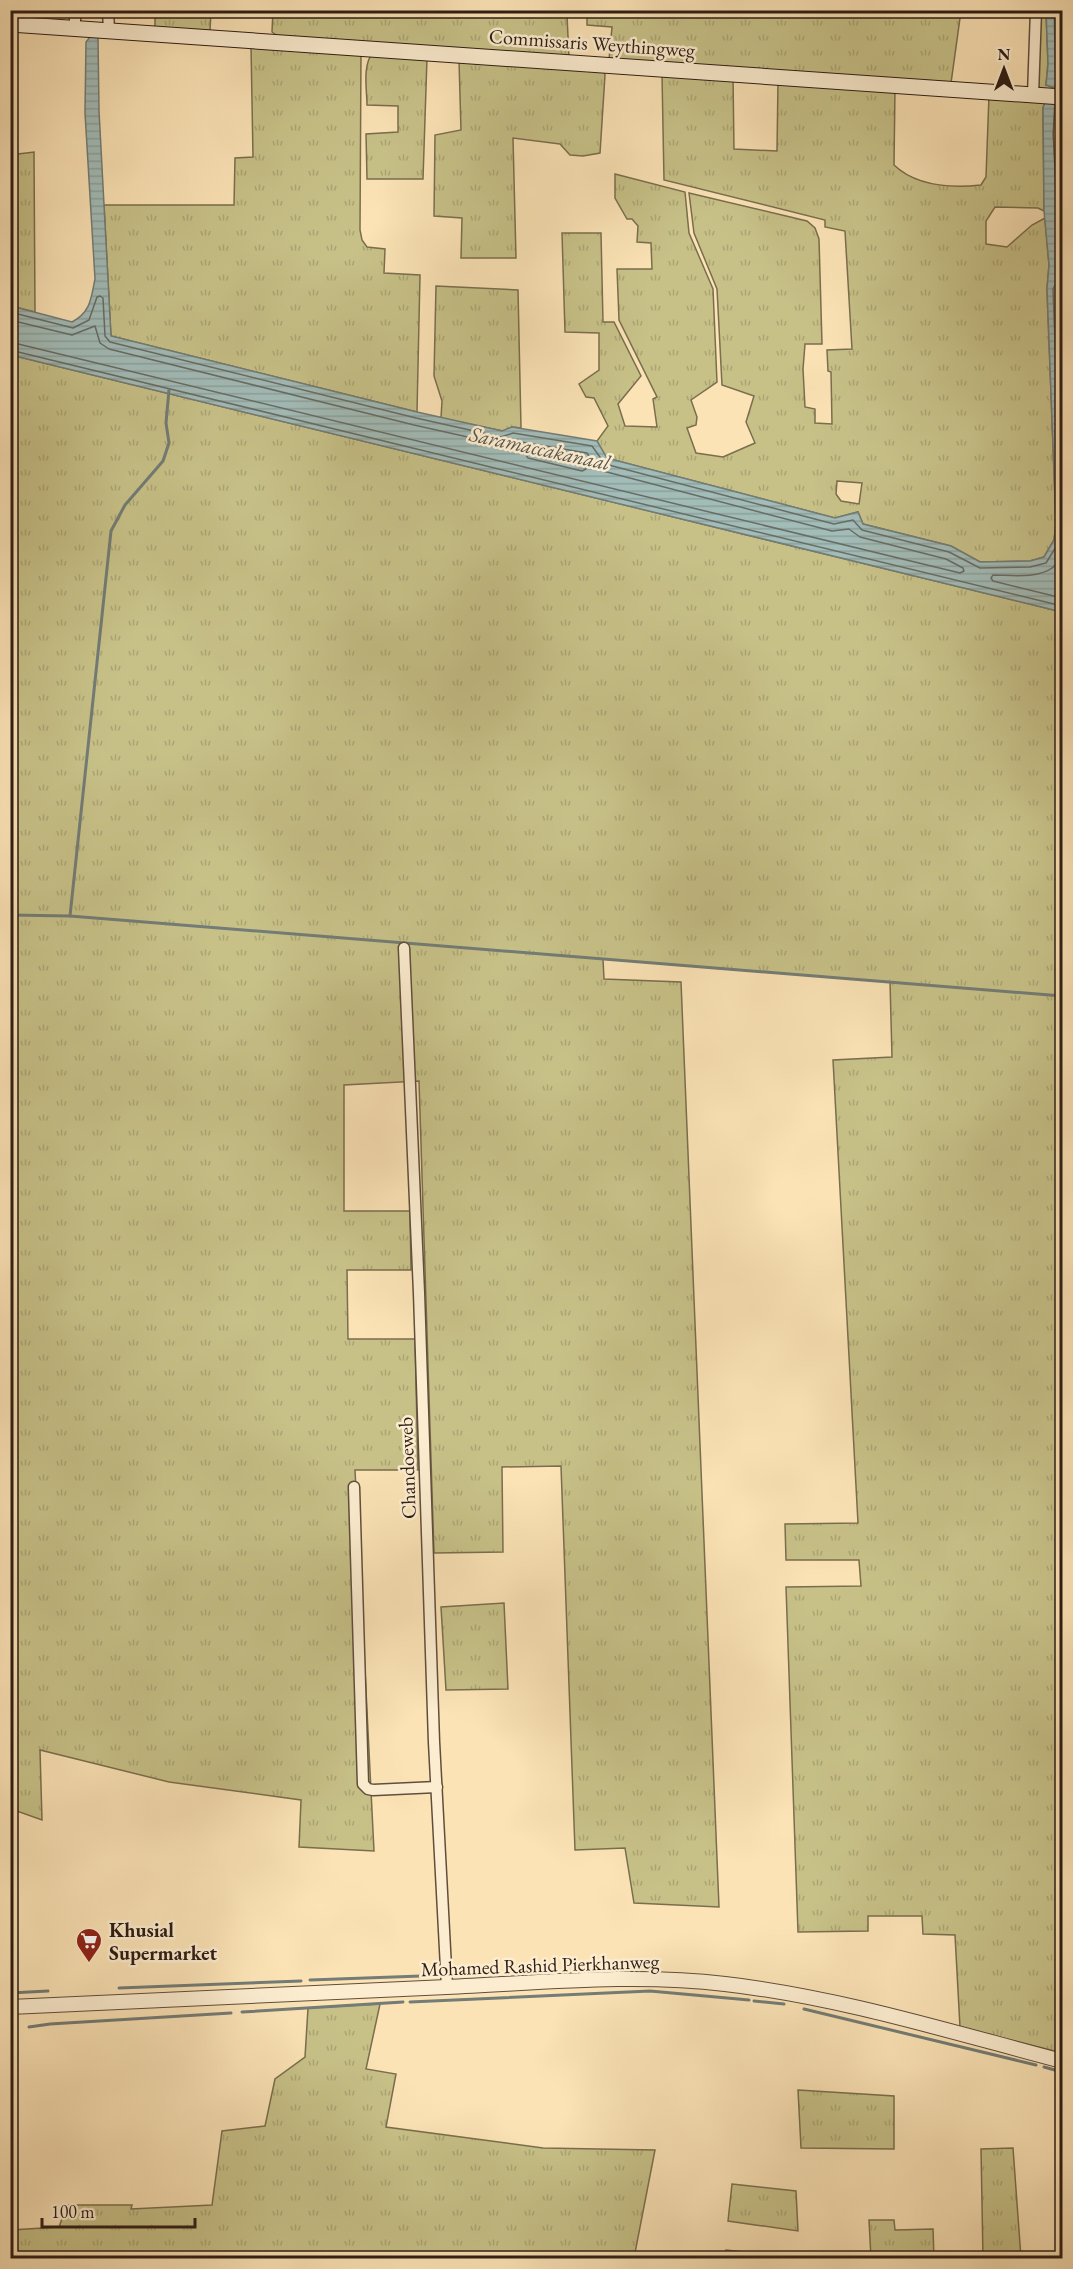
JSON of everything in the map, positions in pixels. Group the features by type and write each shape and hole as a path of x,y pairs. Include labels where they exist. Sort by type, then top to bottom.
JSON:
{"main road":[{"name":"Commissaris Weythingweg","path":"10,24 966,88 1050,96"}],"street":[{"path":"75,10 80,29"},
{"path":"105,30 108,10"},
{"path":"1036,10 1050,96 1059,134 1062,195"},
{"name":"Chandoeweb","path":"404,948 447,1987"},
{"path":"354,1487 363,1784 373,1790 437,1787"},
{"name":"Mohamed Rashid Pierkhanweg","path":"10,2007 447,1987 685,1980 794,1995 861,2009 1062,2061"}],"green space":[{"path":"273,10 961,11 951,83 609,60 612,27 587,25 587,15 567,15 569,58 279,37 272,32"},
{"path":"155,11 211,11 210,31 155,28"},
{"path":"1041,11 1046,11 1048,64 1046,85 1056,83 1054,11 1060,11 1059,91 1041,90 1038,86"},
{"path":"251,46 361,53 360,230 362,240 367,247 385,249 384,273 420,275 417,412 111,336 104,205 234,205 235,158 253,157"},
{"path":"373,53 427,58 423,179 367,179 366,134 398,132 398,106 367,105 366,71"},
{"path":"459,60 604,71 600,153 583,156 570,155 560,144 513,138 516,258 461,258 462,218 434,216 435,135 461,130"},
{"path":"662,75 733,78 734,149 777,151 778,82 895,89 894,165 913,177 947,186 981,185 986,177 989,95 1045,102 1043,108 1044,211 1038,208 995,207 986,221 986,244 1007,247 1032,225 1045,218 1049,265 1047,289 1056,524 1054,540 1044,557 1030,561 980,562 951,546 863,524 858,512 835,518 606,458 597,441 608,426 594,398 586,397 579,384 599,370 599,333 565,332 562,233 601,233 603,322 614,322 641,376 618,404 625,426 657,427 653,399 657,397 619,320 617,269 652,269 651,243 637,242 638,226 632,219 627,219 615,198 615,174 685,192 689,233 713,289 717,382 691,400 697,417 696,425 687,428 696,453 723,457 755,443 746,422 754,396 722,385 717,289 694,233 689,193 807,221 815,228 819,239 822,344 805,344 803,369 805,407 815,409 815,423 832,424 831,372 828,371 827,350 852,349 845,231 825,227 825,220 664,180","holes":["837,481 862,483 859,504 841,501 836,494"]},
{"path":"34,152 35,312 11,306 10,155"},
{"path":"1058,217 1062,221 1062,398"},
{"path":"436,286 518,290 521,428 512,427 503,431 441,418 442,401 434,376"},
{"path":"11,355 1062,612 1062,2053 960,2027 955,1935 923,1934 922,1916 868,1916 868,1931 798,1932 786,1587 861,1586 859,1560 786,1560 785,1524 858,1523 833,1060 892,1057 890,982 603,959 604,979 681,982 719,1907 634,1903 625,1848 575,1850 561,1466 502,1467 503,1552 434,1553 419,1081 344,1085 344,1211 410,1211 411,1270 347,1270 348,1339 415,1339 418,1470 355,1470 374,1851 299,1847 301,1800 169,1782 40,1750 42,1820 11,1809"},
{"path":"504,1603 508,1689 446,1690 441,1607"},
{"path":"380,2004 366,2069 396,2074 386,2127 543,2148 655,2150 634,2258 11,2258 11,2230 59,2227 67,2205 132,2205 131,2209 212,2205 222,2131 265,2126 275,2079 305,2057 308,2008"},
{"path":"798,2090 894,2096 894,2149 801,2148"},
{"path":"1013,2148 1021,2258 983,2258 981,2149"},
{"path":"732,2184 796,2191 798,2231 728,2221"},
{"path":"869,2220 894,2220 895,2230 933,2229 934,2258 871,2258"},
{"path":"726,2250 799,2258 725,2258"}],"water":[{"path":"1046,11 1054,11 1056,83 1054,88 1046,85 1048,64"},
{"name":"Saramaccakanaal","path":"90,37 98,37 99,111 111,336 502,431 512,427 597,441 607,458 835,518 858,512 863,524 951,546 980,562 1030,561 1044,557 1054,540 1056,524 1047,289 1049,265 1044,211 1043,108 1045,102 1057,103 1055,110 1062,398 1062,612 11,355 11,306 72,322 87,309 91,298 95,279 85,113 86,42"}],"waterway":[{"path":"70,916 111,531 125,505 163,461 169,443 166,423 169,390"},
{"path":"10,915 70,916 1062,996"},
{"path":"310,1980 421,1976"},
{"path":"119,1988 301,1981"},
{"path":"10,1993 48,1991"},
{"path":"410,2002 650,1991 749,2000"},
{"path":"754,2001 784,2004"},
{"path":"242,2012 403,2002"},
{"path":"804,2009 1036,2065"},
{"path":"29,2027 231,2013"},
{"path":"1044,2067 1062,2072"}],"place":[{"name":"Khusial Supermarket","path":"89,1964"}]}
